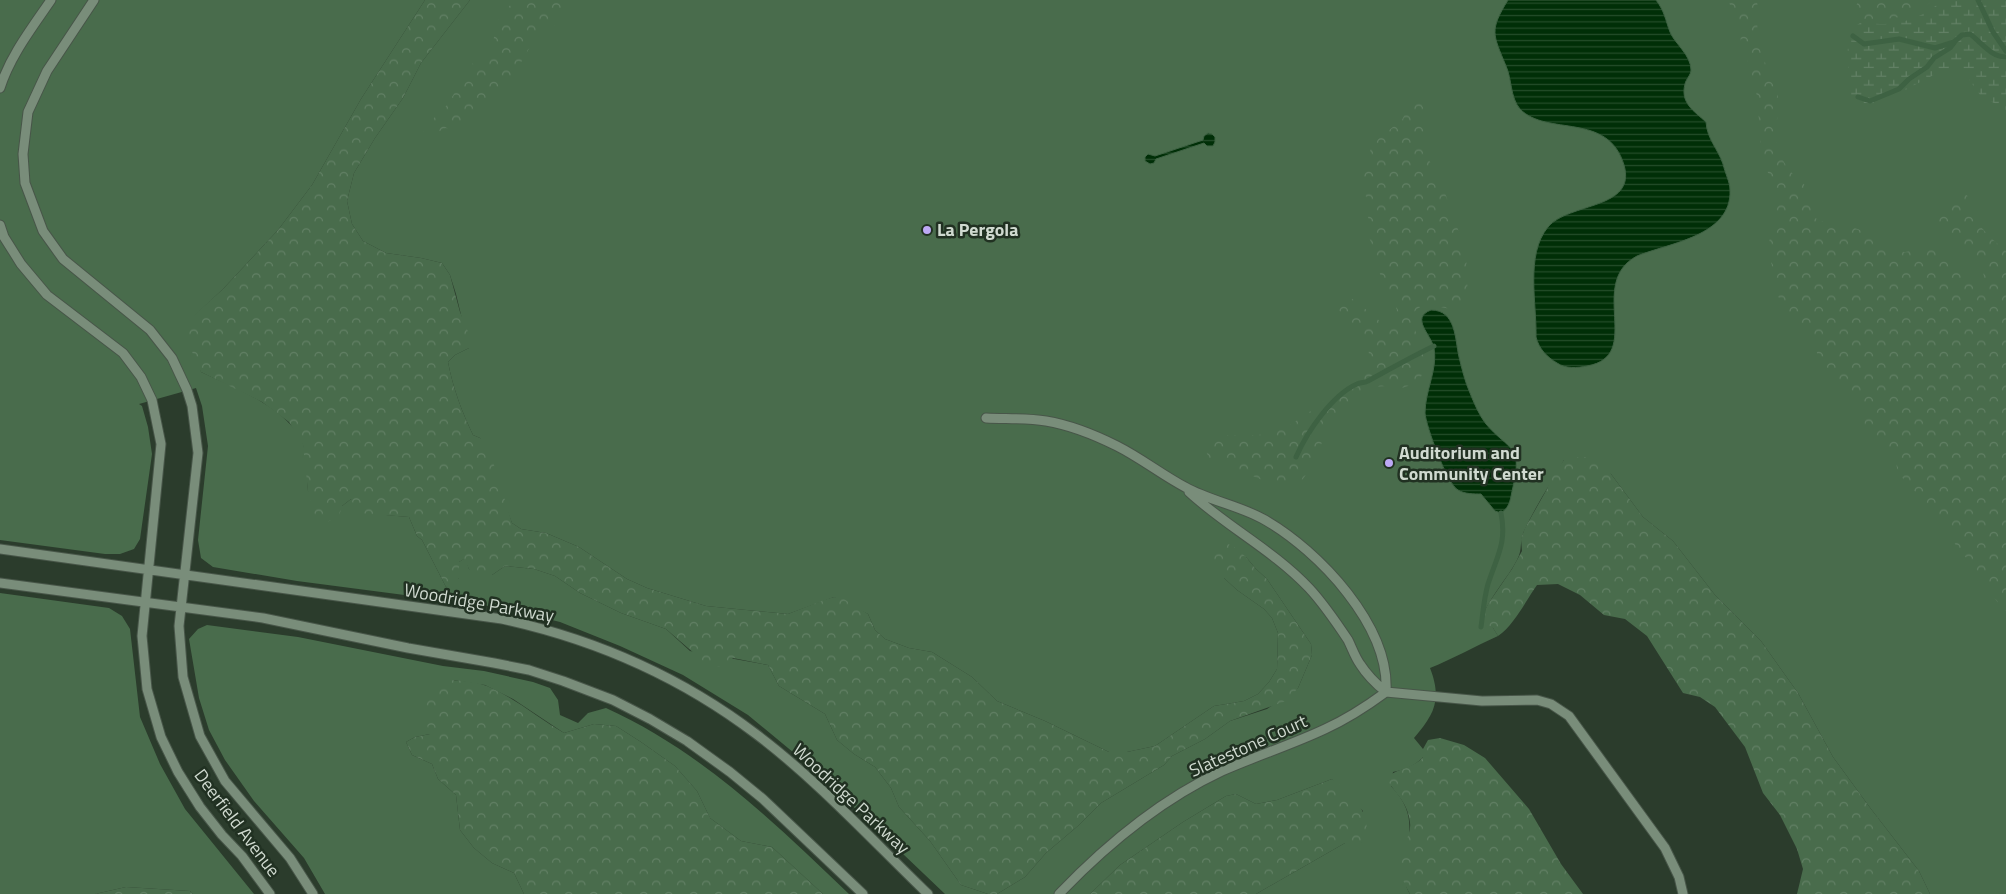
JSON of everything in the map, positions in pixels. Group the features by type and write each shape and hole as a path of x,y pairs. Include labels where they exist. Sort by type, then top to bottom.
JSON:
{"street":[{"path":"0,88 17,51 51,0"},
{"name":"Deerfield Avenue","path":"94,0 47,71 28,112 22,154 25,183 43,232 63,259 150,330 172,358 187,390 192,406 198,453 179,633 182,677 200,736 225,781 290,858 313,894"},
{"name":"Deerfield Avenue","path":"0,225 4,237 21,264 47,295 123,353 141,377 152,400 161,444 142,636 147,690 161,737 178,772 200,807 222,835 242,856 270,894"},
{"path":"986,418 1045,421 1092,435 1118,447 1186,488 1264,519 1291,536 1334,576 1354,603 1377,643 1387,676 1386,692"},
{"path":"1186,488 1228,524 1286,566 1309,588 1328,610 1349,643 1359,664 1376,684 1386,692 1482,701 1537,700 1552,704 1569,716 1666,848 1679,877 1684,894"},
{"name":"Woodridge Parkway","path":"0,549 502,619 566,635 636,662 693,693 756,734 810,780 928,894"},
{"path":"0,583 263,618 408,648 520,668 563,681 613,700 687,741 763,799 863,894"},
{"name":"Slatestone Court","path":"1059,894 1086,865 1129,829 1185,792 1221,772 1325,729 1361,709 1386,692"}],"green space":[{"path":"0,0 425,0 361,99 312,185 278,230 223,289 192,318 201,372 259,400 286,420 296,431 304,449 308,491 342,506 351,499 386,515 409,517 417,536 422,540 446,587 459,578 459,562 465,558 469,569 492,575 505,566 534,569 555,576 580,593 621,613 666,629 690,651 768,665 779,686 825,714 837,740 854,754 875,767 891,788 899,807 930,841 961,885 988,894 945,894 817,772 748,715 683,675 620,646 560,622 504,608 297,581 213,567 201,558 198,540 208,446 202,406 196,388 139,404 142,406 148,427 152,454 140,539 134,549 120,554 105,554 0,540"},
{"path":"425,0 470,0 421,63 403,98 375,138 354,173 347,201 352,224 363,241 386,253 442,263 450,275 460,312 471,339 469,348 455,355 448,362 450,372 458,400 473,435 480,438 489,449 512,523 521,529 546,533 579,547 627,579 647,588 706,606 788,614 834,597 844,599 868,614 875,630 885,639 909,648 932,652 972,677 997,701 1045,721 1109,752 1127,752 1155,746 1214,706 1244,701 1258,694 1277,669 1278,633 1272,618 1264,609 1237,590 1215,568 1212,557 1216,547 1226,543 1246,557 1267,579 1311,644 1312,655 1298,688 1286,701 1230,721 1205,739 1172,756 1164,765 1101,803 1046,853 1025,877 997,894 988,894 961,885 930,841 899,807 891,788 875,767 854,754 837,740 825,714 779,686 768,665 733,658 724,667 710,667 666,629 621,613 580,593 555,576 534,569 505,566 492,575 479,578 469,569 464,559 459,562 459,578 454,585 446,587 422,540 417,536 409,517 357,513 351,499 342,506 339,516 327,522 316,519 308,491 303,445 289,422 262,402 201,372 186,338 191,318 223,289 278,230 312,185 361,99"},
{"path":"470,0 2006,0 2006,894 1930,894 1919,871 1833,757 1798,693 1761,641 1715,595 1673,541 1643,517 1611,474 1564,460 1524,531 1517,560 1484,613 1498,636 1430,668 1436,689 1434,706 1427,721 1414,738 1423,749 1423,757 1409,767 1393,772 1391,786 1405,806 1408,815 1409,834 1405,878 1410,894 1256,894 1345,843 1361,843 1363,811 1332,779 1277,800 1256,804 1236,794 1226,796 1183,822 1120,865 1090,894 997,894 1025,877 1046,853 1101,803 1164,765 1172,756 1205,739 1230,721 1267,709 1298,688 1312,655 1311,644 1267,579 1246,557 1224,578 1237,590 1264,609 1272,618 1278,633 1277,669 1269,682 1258,694 1244,701 1214,706 1155,746 1127,752 1109,752 1045,721 997,701 972,677 932,652 909,648 885,639 875,630 868,614 834,597 788,614 706,606 647,588 627,579 579,547 546,533 521,529 512,523 480,438 473,435 465,418 450,372 448,362 455,355 469,348 450,275 442,263 386,253 363,241 352,224 347,201 354,173 375,138 403,98 421,63"},
{"path":"523,0 560,0 563,11 556,24 534,40 505,90 482,101 469,123 461,131 453,131 446,128 425,138 423,132 428,124 447,105 473,63 488,52 493,42 498,19 507,7"},
{"path":"1728,0 1757,0 1759,42 1762,55 1776,86 1778,97 1777,145 1787,167 1797,178 1803,181 1815,218 1828,224 1852,227 1863,231 1872,239 1898,251 1905,252 1928,247 1936,250 1975,284 1981,285 1984,278 1983,271 1936,228 1938,215 1959,191 1970,199 1972,211 1980,226 2006,251 2006,611 1980,583 1973,564 1960,552 1939,518 1898,473 1894,453 1865,427 1863,410 1853,392 1821,362 1808,332 1788,316 1778,296 1768,247 1776,211 1775,185 1762,162 1757,96 1737,22"},
{"path":"1859,0 1933,0 1924,7 1904,16 1883,19 1850,18"},
{"path":"1942,0 2006,0 2006,110 1980,95 1968,78 1956,70 1945,69 1873,107 1857,106 1850,94 1847,37 1851,29 1860,23 1889,24 1905,21 1921,15"},
{"path":"1415,101 1422,104 1427,123 1426,154 1444,190 1466,252 1468,300 1463,308 1451,309 1424,304 1415,311 1412,320 1417,336 1422,342 1425,360 1424,372 1420,378 1408,386 1399,389 1387,386 1374,387 1359,394 1329,424 1314,463 1303,479 1296,483 1277,486 1209,458 1203,445 1206,439 1274,432 1297,421 1363,369 1369,354 1367,338 1360,329 1343,316 1336,303 1348,296 1391,329 1401,327 1394,299 1380,274 1369,237 1363,174 1371,148 1380,137 1402,120 1410,103"},
{"path":"1590,457 1597,460 1611,474 1643,517 1673,541 1715,595 1761,641 1798,693 1833,757 1919,871 1930,894 1797,894 1803,869 1797,849 1780,815 1763,793 1745,747 1715,707 1700,697 1683,693 1647,636 1625,619 1604,615 1580,595 1558,584 1537,585 1514,620 1498,636 1493,628 1484,622 1484,613 1488,604 1522,551 1521,539 1525,528 1547,489 1551,478 1564,460"},
{"path":"0,593 109,608 122,616 130,629 140,717 160,764 185,809 254,894 193,894 190,891 126,887 95,894 0,894"},
{"path":"207,625 298,637 443,666 484,671 533,682 550,688 558,700 560,715 578,723 588,713 606,708 641,725 705,767 765,815 849,894 823,894 772,847 741,841 710,818 697,791 675,766 616,726 594,724 564,733 513,699 485,685 453,680 430,734 415,737 406,742 412,755 432,764 438,779 456,795 460,830 474,848 492,863 514,873 524,894 325,894 304,858 254,801 225,760 209,730 199,698 189,639 198,629"},
{"path":"452,680 487,686 517,702 564,733 594,724 616,726 675,766 697,791 710,818 741,841 772,847 823,894 524,894 514,873 492,863 474,848 460,830 456,795 438,779 432,764 412,755 406,742 415,737 430,734 420,705 426,693"},
{"path":"1440,738 1464,745 1485,758 1529,809 1561,864 1583,894 1410,894 1403,880 1400,868 1410,830 1409,816 1404,804 1386,778 1419,761 1423,757 1423,749 1428,740"},
{"path":"1332,779 1347,791 1365,816 1366,834 1361,843 1345,843 1256,894 1090,894 1120,865 1183,822 1226,796 1236,794 1256,804 1277,800"},
{"path":"126,887 190,891 193,894 95,894"}],"shaded area":[{"path":"1508,0 1656,0 1663,12 1672,36 1686,55 1690,65 1691,72 1686,82 1684,96 1689,106 1706,122 1708,134 1721,159 1729,184 1728,206 1721,218 1710,228 1681,242 1637,256 1623,268 1616,283 1614,300 1615,334 1612,348 1604,360 1587,366 1572,368 1560,365 1541,349 1536,337 1534,265 1541,238 1548,227 1558,219 1571,213 1611,198 1621,190 1625,180 1624,165 1616,148 1605,137 1576,127 1545,122 1532,117 1520,109 1514,99 1508,71 1498,47 1495,33 1498,19"},
{"path":"1208,133 1215,137 1213,146 1207,146 1204,143 1156,159 1154,163 1150,164 1145,161 1145,157 1148,154 1155,156 1203,140 1204,136"},
{"path":"1431,310 1439,311 1450,320 1465,380 1477,409 1486,424 1512,449 1515,455 1516,473 1511,499 1507,508 1501,513 1495,511 1481,494 1463,492 1453,486 1433,441 1425,413 1435,356 1434,348 1422,322 1422,317 1425,313"}],"waterway":[{"path":"1978,0 1993,32 2006,51"},
{"path":"1853,36 1864,44 1899,39 1935,48 1954,42 1962,35 1970,34 1991,52 2006,57"},
{"path":"1858,97 1870,101 1899,89 1954,43"},
{"path":"1296,457 1321,415 1338,397 1357,384 1367,382 1434,346"},
{"path":"1481,627 1488,584 1502,541 1503,524 1501,513"}],"place":[{"name":"La Pergola","path":"927,230"},
{"name":"Auditorium and Community Center","path":"1389,463"}]}
